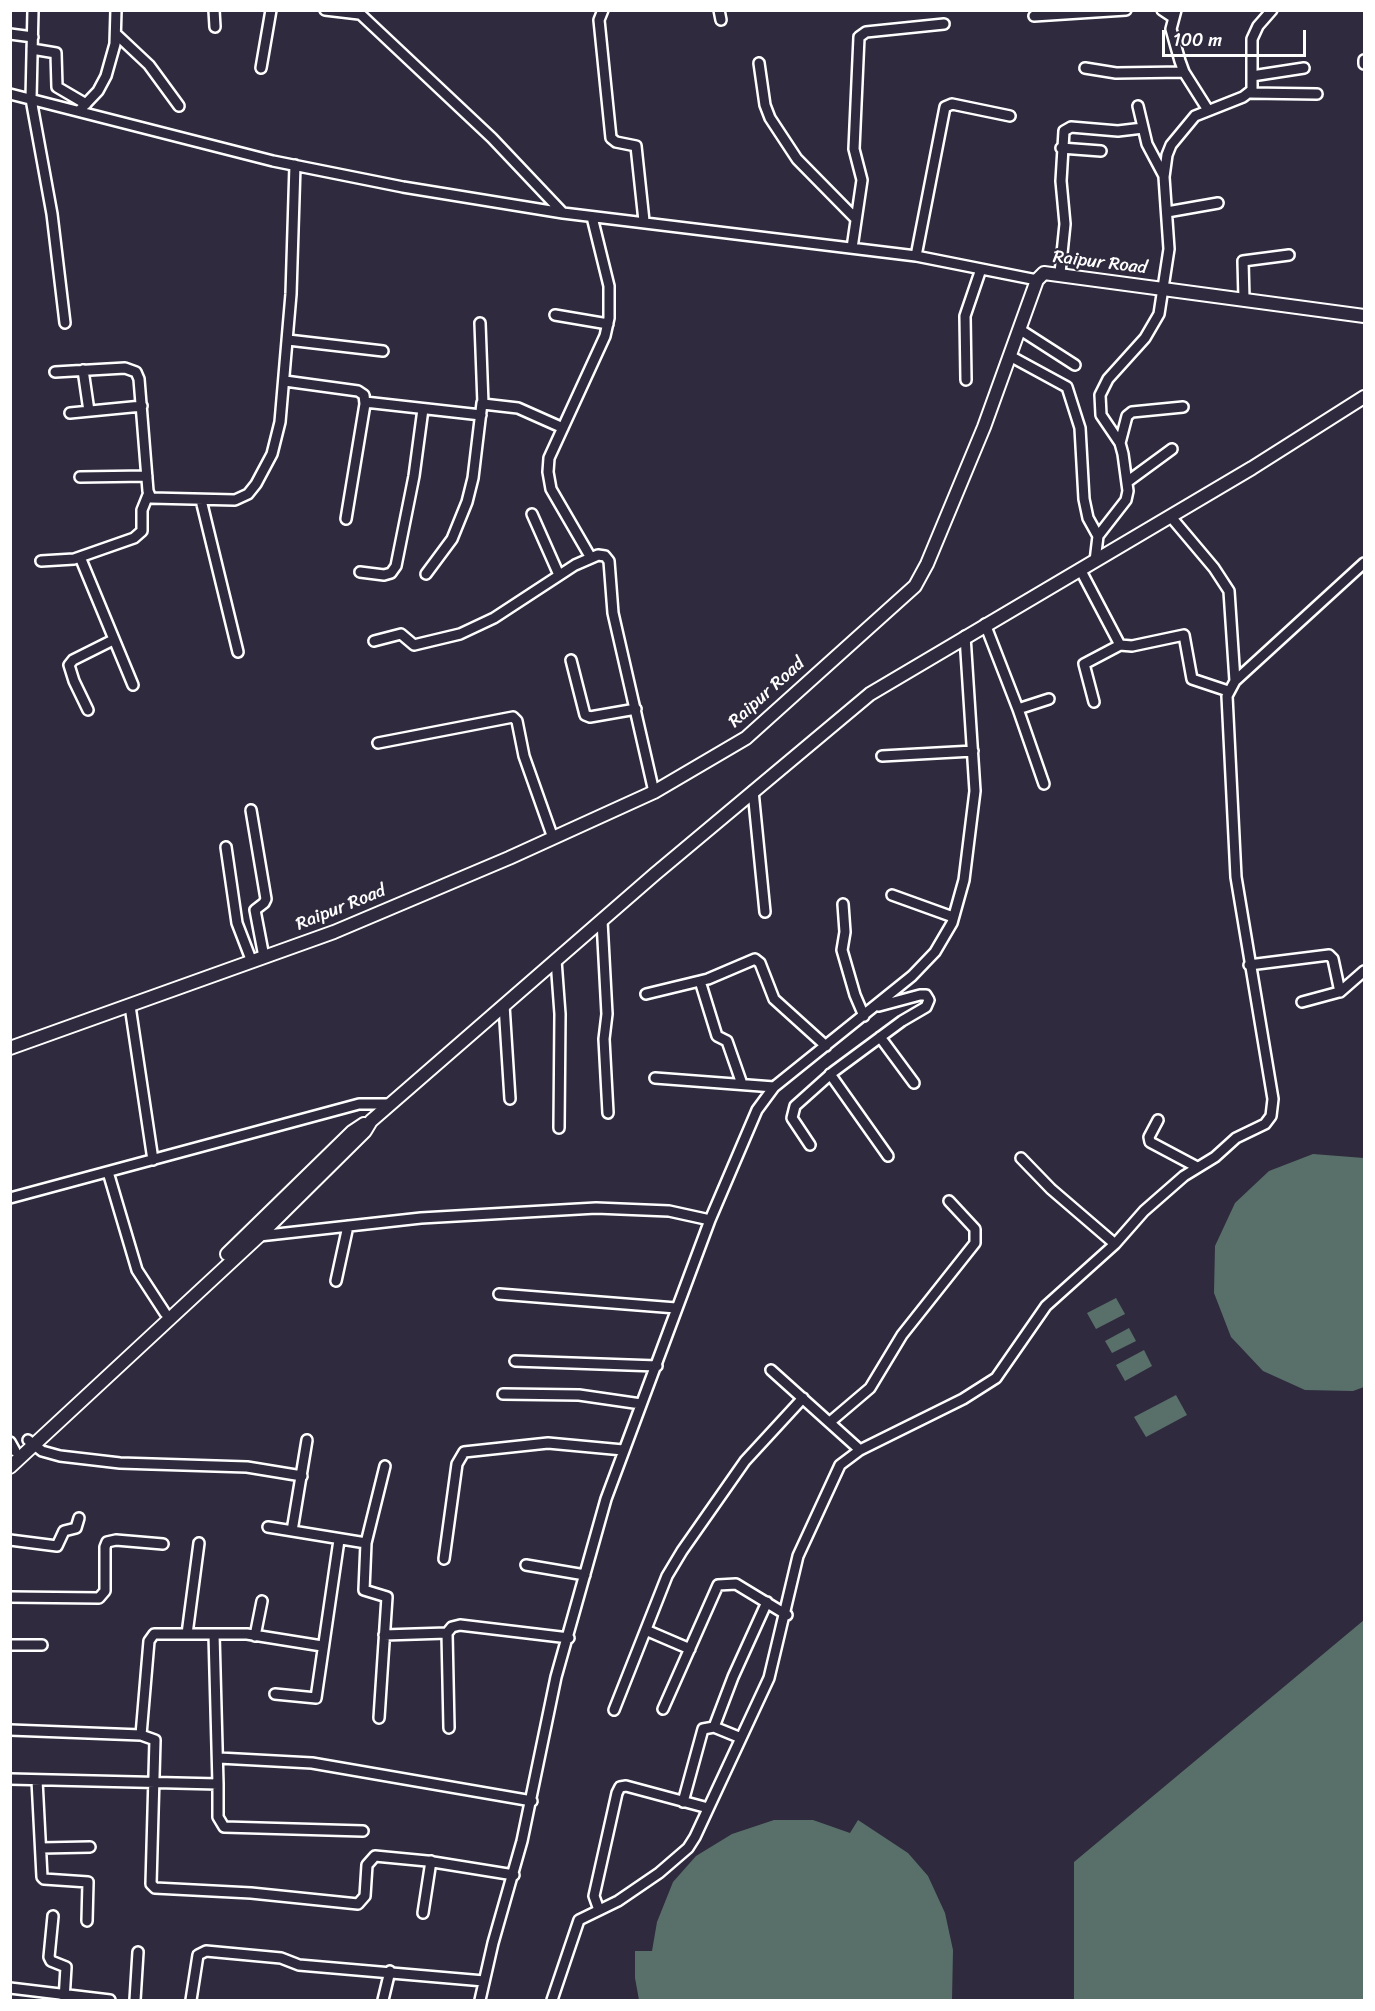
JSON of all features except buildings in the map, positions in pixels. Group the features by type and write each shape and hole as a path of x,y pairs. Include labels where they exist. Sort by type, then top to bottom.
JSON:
{"street":[{"path":"33,10 31,99 52,214 65,323"},
{"path":"82,107 102,85 116,34 116,10"},
{"path":"214,10 215,27"},
{"path":"261,68 271,10"},
{"path":"325,10 358,12 492,138 562,213"},
{"path":"603,10 599,20 611,138 616,142 636,146 644,221"},
{"path":"1034,16 1126,10"},
{"path":"1162,10 1175,14 1172,34 1184,72 1208,110"},
{"path":"1250,93 1253,88 1252,39 1268,13"},
{"path":"852,248 862,180 854,149 859,37 866,32 944,24"},
{"path":"10,34 33,37"},
{"path":"116,34 149,65 179,106"},
{"path":"32,50 56,53 57,87 82,107"},
{"path":"759,63 765,105 770,118 798,159 856,219"},
{"path":"1085,68 1116,73 1184,72"},
{"path":"1252,76 1304,68"},
{"path":"1095,561 1098,536 1126,500 1127,482 1120,443 1101,415 1100,395 1108,379 1153,327 1159,314 1169,249 1164,177 1171,145 1192,119 1250,93 1317,94"},
{"path":"10,94 82,107 295,165 403,187 562,213 644,221 916,256 1037,280"},
{"path":"916,256 945,107 952,104 1010,116"},
{"path":"1138,105 1147,144 1164,177"},
{"path":"1060,273 1065,224 1061,148 1064,131 1071,127 1118,131 1143,128"},
{"path":"1061,148 1101,151"},
{"path":"148,495 155,500 238,499 256,484 277,439 288,340 295,165"},
{"path":"1167,212 1218,203"},
{"path":"591,558 549,481 549,458 592,369 608,324 609,286 592,217"},
{"path":"1244,299 1243,261 1289,255"},
{"path":"966,380 965,316 981,269"},
{"name":"Raipur Road","path":"10,1048 345,927 654,792 746,738 915,586 927,564 960,487 1037,280 1044,273 1060,273 1365,316"},
{"path":"555,315 608,324"},
{"path":"426,574 441,557 459,525 473,478 482,403 480,323"},
{"path":"1019,329 1075,365"},
{"path":"288,340 383,351"},
{"path":"1010,356 1067,387 1080,428 1084,499 1088,518 1098,536"},
{"path":"41,561 80,557 139,535 143,526 142,510 148,495 139,379 134,369 55,372"},
{"path":"83,370 89,411"},
{"path":"285,381 358,391 364,395 365,402 345,519"},
{"path":"10,1467 31,1443 352,1132 371,1121 753,791 870,694 985,624 1171,517 1365,397"},
{"path":"365,402 480,416"},
{"path":"482,403 486,406 518,408 563,428"},
{"path":"70,413 142,406"},
{"path":"1120,443 1127,416 1132,412 1183,407"},
{"path":"360,572 384,575 391,573 396,566 414,476 423,409"},
{"path":"1127,482 1172,449"},
{"path":"80,477 147,476"},
{"path":"201,500 238,652"},
{"path":"532,514 559,575"},
{"path":"1171,517 1214,568 1229,591 1235,681"},
{"path":"374,641 399,633 414,645 460,634 494,618 559,575 591,558 602,555 609,561 613,613 654,792"},
{"path":"80,557 112,640 133,685"},
{"path":"552,2001 576,1924 581,1918 628,1895 670,1864 691,1843 769,1678 787,1615 798,1556 834,1475 848,1458 860,1450 963,1399 996,1378 1046,1306 1115,1244 1144,1211 1197,1167 1215,1157 1236,1138 1264,1124 1273,1111 1236,877 1225,705 1228,691 1235,681 1365,563"},
{"path":"1080,569 1120,645"},
{"path":"985,624 1044,784"},
{"path":"1094,702 1084,664 1120,645 1132,646 1184,635 1192,679 1228,691"},
{"path":"480,2001 532,1801 548,1711 585,1575 623,1450 657,1366 676,1308 710,1220 757,1110 774,1087 874,1008 935,952 953,917 963,880 974,815 973,751 965,636"},
{"path":"88,710 69,665 73,660 112,640"},
{"path":"572,660 585,715 590,717 636,709"},
{"path":"1018,709 1049,699"},
{"path":"378,743 513,717 517,721 524,756 553,838"},
{"path":"882,756 973,751"},
{"path":"753,791 765,912"},
{"path":"250,810 266,899 255,910 258,959"},
{"path":"226,846 237,923 258,959"},
{"path":"892,895 953,917"},
{"path":"843,904 845,932 842,950 855,995 864,1016"},
{"path":"602,921 607,1014 604,1039 608,1113"},
{"path":"1249,965 1329,955 1333,959 1339,992"},
{"path":"556,960 560,1014 559,1128"},
{"path":"646,994 700,981 749,960 757,960 774,999 826,1046"},
{"path":"1302,1002 1344,990 1365,971"},
{"path":"700,981 717,1036 727,1041 742,1084"},
{"path":"810,1146 792,1114 808,1092 880,1037 926,1007 929,999 920,994 874,1008"},
{"path":"504,1005 510,1099"},
{"path":"130,1006 153,1160"},
{"path":"880,1037 914,1083"},
{"path":"830,1074 888,1156"},
{"path":"655,1078 774,1087"},
{"path":"10,1198 359,1104 390,1104"},
{"path":"1158,1120 1149,1137 1150,1142 1197,1167"},
{"path":"12,1450 31,1443 259,1236 365,1131 371,1121"},
{"path":"1021,1158 1051,1189 1115,1244"},
{"path":"108,1172 137,1270 165,1313"},
{"path":"830,1422 870,1388 902,1335 975,1243 975,1229 949,1201"},
{"path":"259,1236 497,1212 596,1208 669,1211 710,1220"},
{"path":"336,1281 348,1226"},
{"path":"499,1294 676,1308"},
{"path":"514,1361 657,1366"},
{"path":"771,1370 860,1450"},
{"path":"503,1394 579,1395 641,1404"},
{"path":"614,1710 648,1631 667,1576 745,1461 803,1398"},
{"path":"292,1531 307,1440"},
{"path":"31,1443 60,1456 120,1464 248,1467 302,1476"},
{"path":"444,1559 457,1464 464,1452 548,1443 623,1450"},
{"path":"379,1718 387,1597 364,1590 366,1543 385,1466"},
{"path":"10,1540 57,1546 64,1531 76,1528 79,1518"},
{"path":"268,1527 366,1543"},
{"path":"10,1597 99,1598 105,1591 107,1542 116,1540 163,1544"},
{"path":"275,1694 316,1698 339,1540"},
{"path":"187,1634 200,1544"},
{"path":"526,1565 585,1575"},
{"path":"663,1709 718,1585 735,1584 787,1615"},
{"path":"255,1636 262,1601"},
{"path":"714,1727 733,1677 767,1602"},
{"path":"449,1728 447,1633 452,1627 460,1624 569,1638"},
{"path":"648,1631 690,1649"},
{"path":"141,1735 150,1638 159,1633 255,1636 322,1646"},
{"path":"384,1635 447,1633"},
{"path":"214,1634 219,1758 218,1818 224,1827 363,1831"},
{"path":"10,1645 42,1645"},
{"path":"683,1802 702,1732 706,1727 714,1727 741,1738"},
{"path":"10,1730 152,1737 156,1742 151,1884 155,1888 251,1893 358,1904 365,1896 367,1864 372,1858 383,1856 431,1861 514,1875"},
{"path":"219,1758 312,1763 532,1801"},
{"path":"10,1779 218,1784"},
{"path":"37,1780 42,1878 88,1882 87,1921"},
{"path":"599,1910 594,1896 618,1790 626,1786 708,1808"},
{"path":"41,1848 90,1847"},
{"path":"423,1913 431,1861"},
{"path":"53,1916 49,1957 51,1961 66,1967 64,1998"},
{"path":"135,2001 138,1952"},
{"path":"191,2001 198,1955 204,1952 281,1958 299,1965 390,1971 484,1981"},
{"path":"383,2001 390,1971"},
{"path":"10,1988 64,1998 110,2001"}],"green space":[{"path":"1313,1154 1364,1158 1364,1387 1353,1391 1305,1390 1263,1371 1231,1337 1214,1293 1215,1246 1235,1203 1269,1171"},
{"path":"1116,1298 1125,1314 1096,1329 1087,1313"},
{"path":"1129,1328 1136,1341 1112,1353 1105,1341"},
{"path":"1144,1350 1152,1366 1125,1381 1116,1365"},
{"path":"1176,1395 1187,1415 1146,1437 1134,1417"},
{"path":"1364,1620 1364,2000 1074,2000 1074,1862"},
{"path":"774,1820 813,1820 850,1833 858,1820 908,1853 928,1876 945,1913 953,1950 952,2000 639,2000 635,1978 635,1951 652,1951 657,1922 673,1882 696,1856 732,1834"}]}
